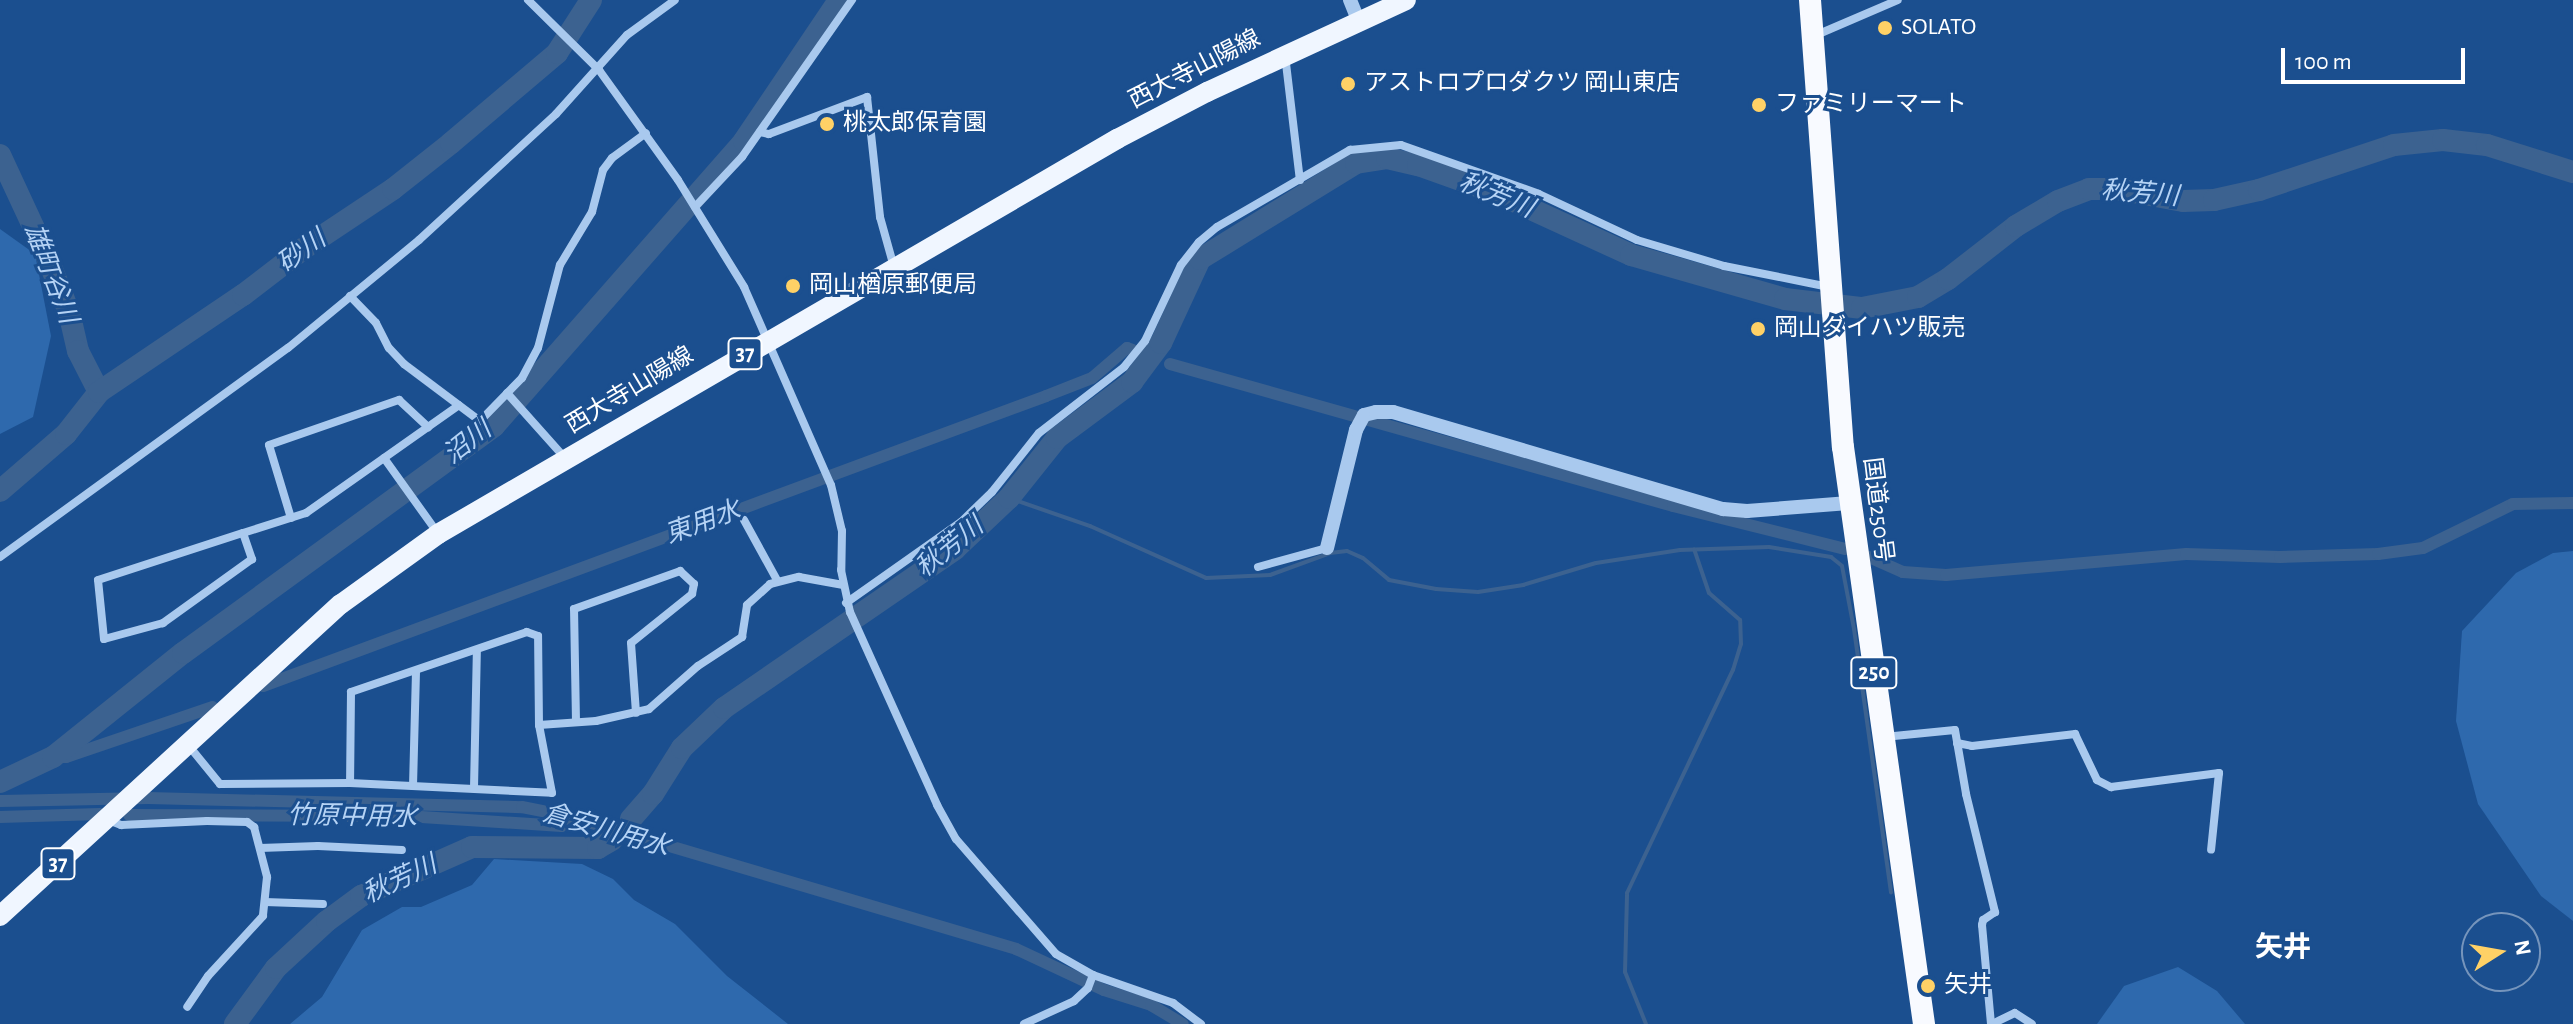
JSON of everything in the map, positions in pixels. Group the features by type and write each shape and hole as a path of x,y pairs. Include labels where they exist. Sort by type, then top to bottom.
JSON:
{"highway":[{"name":"国道250号","path":"1810,0 1832,321 1849,503 1924,1024"}],"main road":[{"name":"西大寺山陽線","path":"0,916 341,604 438,534 1117,139 1285,55 1406,0"}],"street":[{"path":"528,0 596,66 646,133 744,287 828,475 842,531 846,603 920,760 937,805 956,839 1042,941 1073,965 1093,976 1173,1003 1201,1024"},
{"path":"0,557 288,348 460,205 627,35 675,0"},
{"path":"695,207 760,132 852,0"},
{"path":"1350,0 1358,20"},
{"path":"1813,36 1898,0"},
{"path":"1285,55 1300,180"},
{"path":"760,132 769,134 867,97 880,217 894,267"},
{"path":"350,296 376,323 389,348 480,421 522,378 538,348 560,265 592,212 603,170 612,158 646,133"},
{"path":"846,603 961,522 992,492 1039,433 1124,367 1145,341 1181,265 1199,242 1350,150 1401,145 1539,194 1637,240 1724,266 1830,290"},
{"path":"507,393 524,408 566,459"},
{"path":"291,518 269,445 399,400 428,427"},
{"path":"243,533 252,559 163,623 104,639 98,580 243,533 306,513 459,405"},
{"path":"1258,567 1327,548 1356,430 1364,415 1376,412 1393,412 1723,509 1747,511 1849,503"},
{"path":"384,458 438,534"},
{"path":"744,520 777,580"},
{"path":"576,722 574,609 680,571 694,584 692,594 631,643 636,713"},
{"path":"539,725 649,709 698,666 742,637 747,605 777,580 799,577 843,585"},
{"path":"188,745 220,784 350,783 552,793 539,725 538,636 527,632 351,692 350,783"},
{"path":"474,788 477,650"},
{"path":"413,786 416,671"},
{"path":"1883,737 1955,730 1995,912 1983,920 1982,925 1992,1024 2015,1013 2032,1024"},
{"path":"1957,743 1972,746 2075,734 2097,780 2111,787 2219,773 2211,850"},
{"path":"111,815 121,825 247,822 254,827 267,877 263,916 208,976 187,1007"},
{"path":"260,848 318,846 402,850"},
{"path":"265,902 323,904"},
{"path":"1024,1024 1074,1001 1088,988 1093,976"}],"shaded area":[{"path":"0,229 35,254 51,336 33,417 0,434"},
{"path":"2573,551 2573,921 2541,896 2478,804 2456,721 2462,631 2516,573 2553,553"},
{"path":"494,859 582,864 613,879 634,900 675,924 727,976 788,1024 290,1024 322,997 362,930 402,907 421,907 472,885"},
{"path":"2178,967 2217,991 2245,1024 2097,1024 2124,986"}],"waterway":[{"name":"砂川","path":"0,491 66,434 99,392 393,189 451,143 557,53 591,0"},
{"name":"沼川","path":"0,782 53,757 183,653 494,426 744,141 839,0"},
{"name":"秋芳川","path":"631,819 653,794 682,748 724,708 955,549 1009,498 1057,438 1132,382 1161,343 1200,259 1356,163 1387,158 1418,165 1494,192 1631,255 1785,299 1862,308 1918,297 1948,279 2016,226 2058,201 2089,189 2117,189 2183,201 2214,200 2259,190 2394,145 2443,140 2487,145 2573,172"},
{"name":"雄町谷川","path":"0,155 46,254 69,312 78,351 99,392"},
{"name":"東用水","path":"263,686 1046,396 1092,378 1127,348 1133,350"},
{"path":"1170,364 1673,506 1846,549"},
{"path":"1009,498 1090,526 1206,578 1270,575 1330,553 1347,551 1363,558 1389,580 1436,589 1478,592 1523,585 1596,563 1680,550 1769,547 1831,557 1842,566 1854,629 1891,892"},
{"path":"1869,557 1903,572 1946,575 2186,554 2280,557 2378,554 2423,548 2513,504 2573,503"},
{"path":"1646,1024 1625,972 1627,893 1733,670 1741,644 1740,620 1709,593 1694,549"},
{"name":"東用水","path":"53,757 66,757 213,707"},
{"name":"倉安川用水","path":"0,801 148,798 522,807 568,816 1016,949 1104,990 1151,1005 1183,1024"},
{"name":"竹原中用水","path":"0,817 100,814"},
{"name":"竹原中用水","path":"129,815 406,816 562,826 568,816"},
{"name":"秋芳川","path":"235,1024 276,968 327,921 361,896 472,847 598,848 612,840"}],"place":[{"name":"SOLATO","path":"1885,28"},
{"name":"アストロプロダクツ 岡山東店","path":"1348,84"},
{"name":"ファミリーマート","path":"1759,105"},
{"name":"桃太郎保育園","path":"827,124"},
{"name":"岡山楢原郵便局","path":"793,286"},
{"name":"岡山ダイハツ販売","path":"1758,329"},
{"name":"矢井","path":"1928,986"}],"district":[{"name":"矢井","path":"2283,948"}]}
